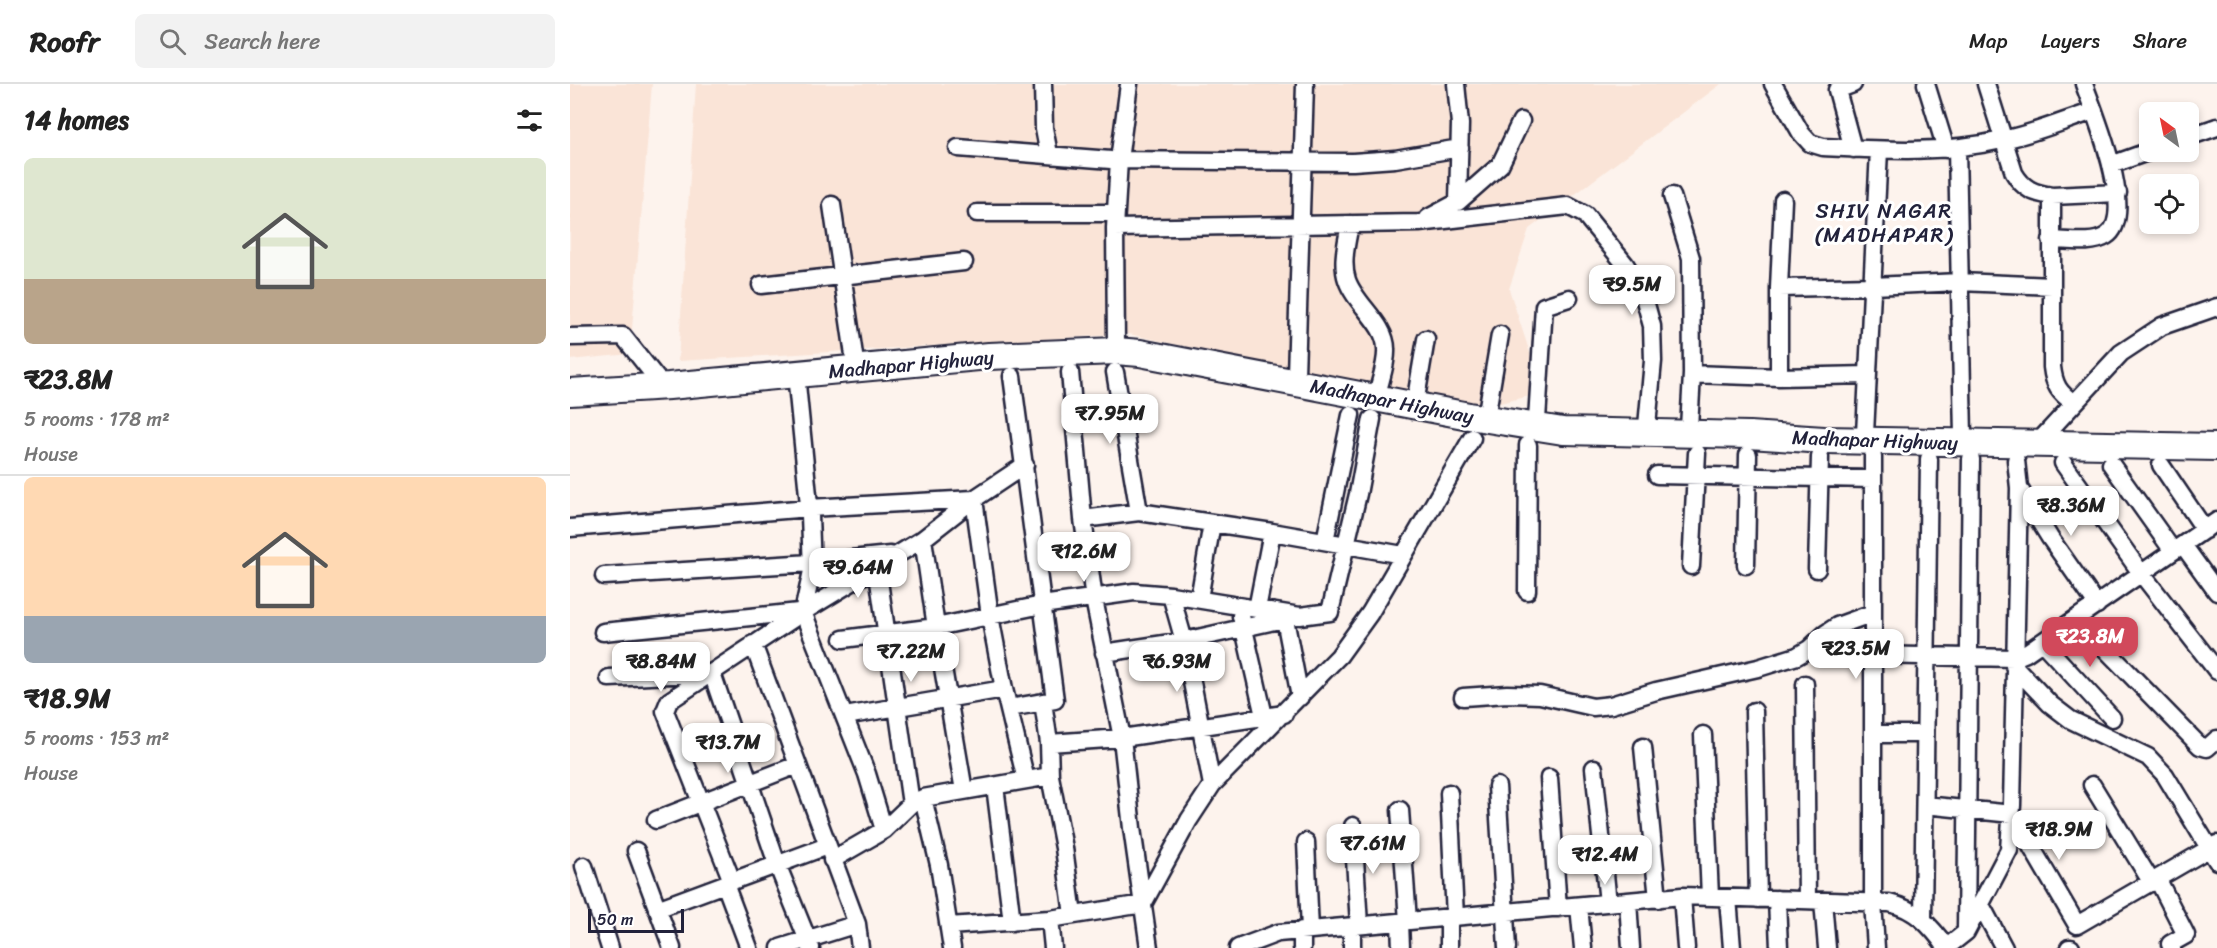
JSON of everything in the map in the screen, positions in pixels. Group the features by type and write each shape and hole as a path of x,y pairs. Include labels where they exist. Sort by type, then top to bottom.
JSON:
{"highway":[{"name":"Madhapar Highway","path":"570,407 669,401 989,356 1116,351 1140,353 1478,418 1563,431 1749,435 1835,440 2217,447"},
{"name":"Madhapar Highway","path":"570,392 1114,366 1466,431 1561,444 2217,459"}],"street":[{"path":"1043,84 1044,128 1049,154"},
{"path":"1116,344 1116,221 1119,160 1129,84"},
{"path":"1287,374 1299,225 1305,84"},
{"path":"1456,84 1460,124 1458,202"},
{"path":"1773,84 1801,133 1810,143 1823,147 1879,150 1952,148 2003,140 2094,111"},
{"path":"1852,84 1837,90 1853,149"},
{"path":"1926,84 1952,148 1960,282 1963,436"},
{"path":"1986,84 2014,173 2020,184 2032,192 2052,196 2118,193"},
{"path":"2051,240 2097,240 2105,237 2116,224 2118,193 2084,84"},
{"path":"1419,223 1458,202 1500,165 1521,122"},
{"path":"2199,133 2217,127"},
{"path":"958,148 1119,160 1301,162 1395,159 1460,148"},
{"path":"1865,434 1879,150"},
{"path":"2111,165 2139,155"},
{"path":"1672,196 1691,258 1692,374 1689,428"},
{"path":"2052,196 2052,367 2054,382 2060,393 2074,403"},
{"path":"1779,377 1779,288 1783,200"},
{"path":"832,205 855,362"},
{"path":"976,213 1116,221 1299,225 1419,223 1552,206 1568,206 1585,214 1625,264 1643,293 1652,326 1653,361 1647,426"},
{"path":"1350,224 1344,264 1347,281 1353,293 1381,330 1385,341 1386,351 1378,391"},
{"path":"761,285 963,262"},
{"path":"1779,288 1960,282 2052,286"},
{"path":"1537,420 1544,306 1569,298"},
{"path":"2043,437 2121,353 2162,326 2217,307"},
{"path":"1487,412 1500,335"},
{"path":"570,337 623,336 658,380"},
{"path":"1416,398 1426,339"},
{"path":"1070,372 1083,519 1094,599 1122,738 1149,948"},
{"path":"1115,372 1139,512"},
{"path":"1692,374 1779,377 1868,375"},
{"path":"1008,708 1054,700 1012,376"},
{"path":"797,382 809,508 811,563 803,612 867,774 884,830"},
{"path":"1325,541 1351,415"},
{"path":"1104,652 1184,641 1242,627 1330,612 1358,494 1372,419"},
{"path":"1143,904 1189,820 1212,785 1339,656 1364,622 1472,438"},
{"path":"1527,591 1528,446"},
{"path":"1691,566 1697,453"},
{"path":"1746,565 1748,455"},
{"path":"1817,569 1820,457"},
{"path":"1873,458 1873,902 1876,948"},
{"path":"1923,919 1929,459"},
{"path":"1966,932 1971,459"},
{"path":"1238,948 1254,944 1278,933 1682,896 1889,903 1905,907 1923,919 1942,944 1966,932 2009,850 2012,814 2019,488 2016,460"},
{"path":"2063,463 2142,573 2217,671"},
{"path":"2111,464 2178,548 2217,592"},
{"path":"749,948 702,802 665,711 669,701 803,612 923,539 974,499 1024,465"},
{"path":"2014,662 2211,526 2161,465"},
{"path":"1657,475 1820,476 1873,479"},
{"path":"2019,488 2050,538 2097,604"},
{"path":"570,528 809,508 974,499"},
{"path":"974,499 990,615 1008,708 1026,780"},
{"path":"1083,519 1139,512 1403,555"},
{"path":"1199,599 1212,523"},
{"path":"1257,609 1272,532"},
{"path":"923,539 964,791"},
{"path":"604,576 811,563 897,555"},
{"path":"877,567 897,708 917,801 939,865 952,948"},
{"path":"843,639 936,627 1042,605 1134,592 1199,599 1293,618"},
{"path":"1171,595 1184,641 1212,785"},
{"path":"1240,606 1242,627 1264,716"},
{"path":"603,632 803,612"},
{"path":"1463,697 1529,695 1593,706 1611,705 1656,691 1758,668 1797,656 1809,650 1837,626 1873,613"},
{"path":"1293,618 1300,697"},
{"path":"2076,619 2200,746 2206,747 2217,739"},
{"path":"2042,642 2112,718"},
{"path":"753,644 857,924 860,948"},
{"path":"1873,654 1970,656 2014,662 2050,704 2072,720 2148,757 2164,775 2215,851 2155,881 2077,925 2012,814"},
{"path":"609,678 712,673"},
{"path":"712,673 777,864 809,944"},
{"path":"1805,684 1815,901 1827,948"},
{"path":"845,716 1004,688"},
{"path":"1043,702 1050,776 1064,848 1073,915"},
{"path":"1754,711 1758,899"},
{"path":"1048,742 1122,738 1284,714"},
{"path":"1873,734 1925,734"},
{"path":"1703,735 1710,897"},
{"path":"1643,747 1658,899"},
{"path":"656,820 797,765"},
{"path":"1594,768 1608,903"},
{"path":"657,909 777,864 829,853 884,830 917,801 1050,776"},
{"path":"1549,778 1558,908"},
{"path":"2092,785 2155,881 2186,935 2170,944 2172,948"},
{"path":"995,786 1012,922"},
{"path":"1497,786 1507,948"},
{"path":"1449,793 1452,917 1449,948"},
{"path":"1925,805 2012,814"},
{"path":"1400,810 1404,921 1401,948"},
{"path":"1352,948 1356,926 1353,826"},
{"path":"1302,948 1306,930 1306,842"},
{"path":"636,851 672,948"},
{"path":"584,866 610,948"},
{"path":"1682,896 1686,948"},
{"path":"1728,898 1732,948"},
{"path":"1777,899 1779,948"},
{"path":"1628,901 1631,948"},
{"path":"948,927 1050,919 1143,904"},
{"path":"1981,905 2004,948"},
{"path":"1579,906 1583,948"},
{"path":"1050,919 1053,948"},
{"path":"780,948 809,944 857,924"}],"shaded area":[{"path":"570,84 652,84 630,354 570,360"},
{"path":"696,84 1721,84 1529,229 1509,289 1543,393 1470,410 1129,334 678,361"}],"district":[{"name":"SHIV NAGAR (MADHAPAR)","path":"1884,223"}]}
